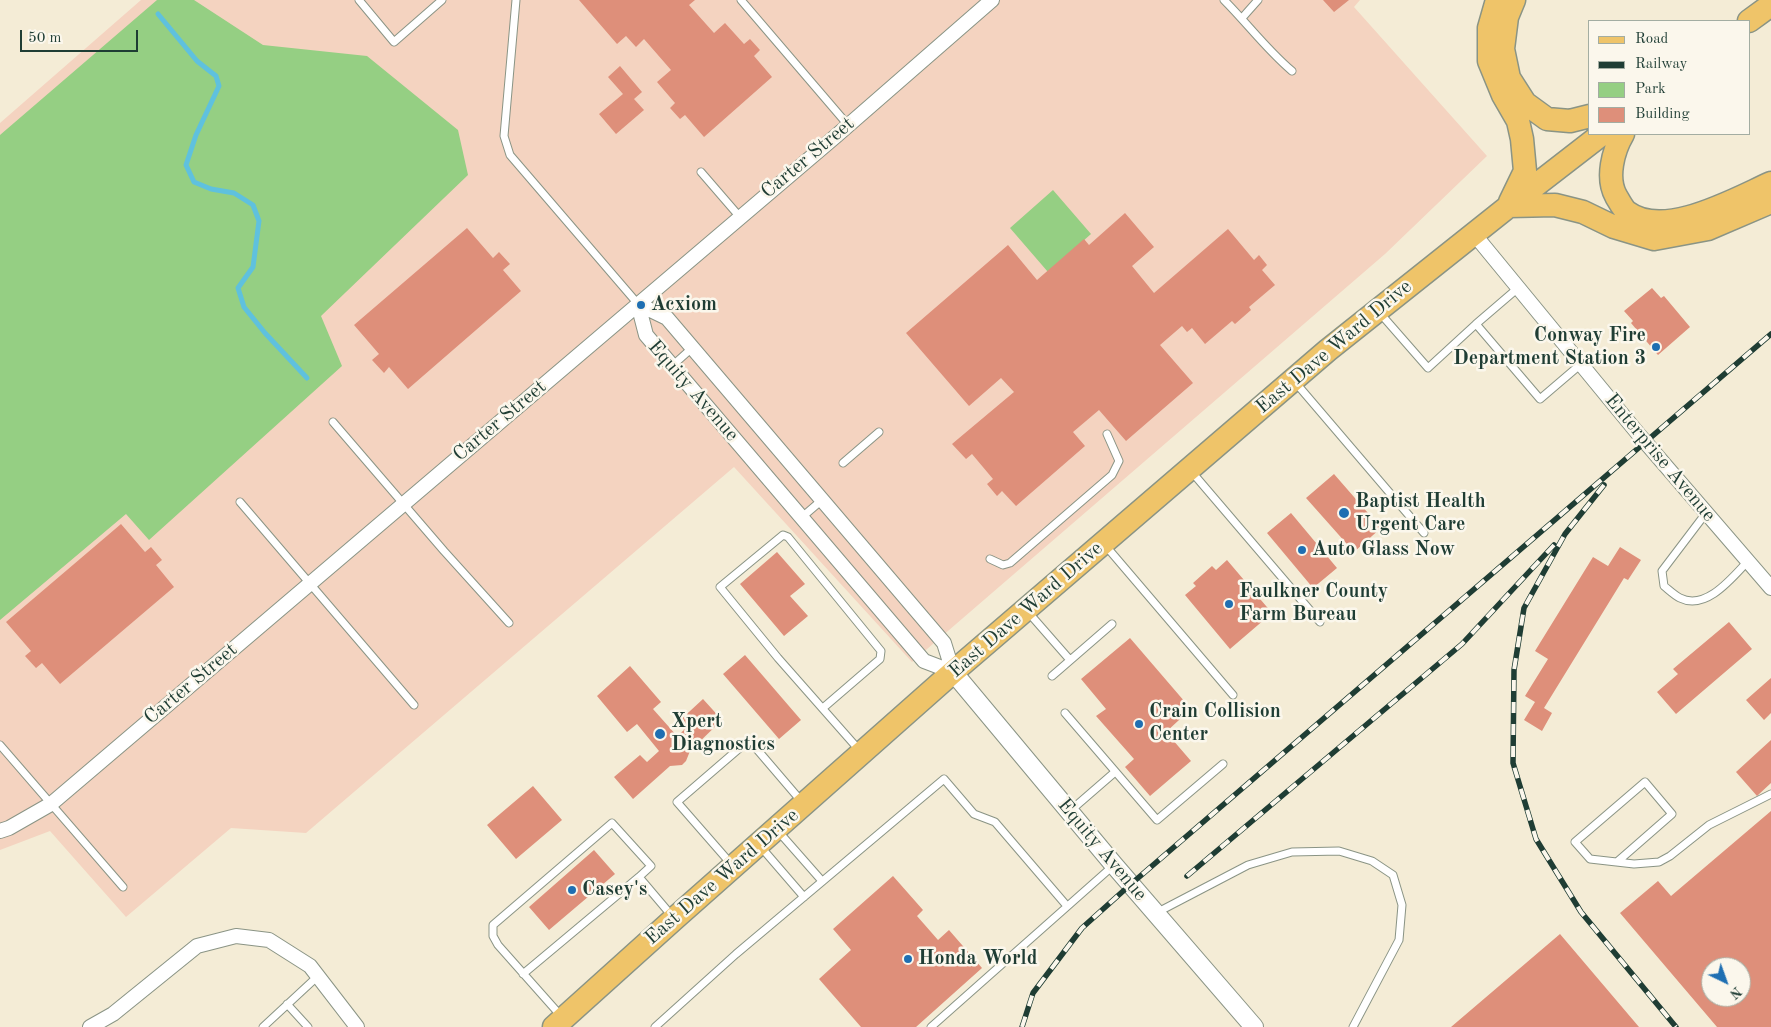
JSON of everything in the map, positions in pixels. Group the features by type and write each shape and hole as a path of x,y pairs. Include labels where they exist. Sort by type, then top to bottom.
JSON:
{"main road":[{"path":"1497,0 1489,28 1489,61 1503,95 1518,121 1525,171 1509,206 1554,205 1583,212 1614,227 1654,239 1708,229 1771,202"},
{"path":"1514,0 1507,17 1503,49 1509,78 1525,103 1547,118 1570,122 1588,117"},
{"path":"1750,20 1771,5"},
{"name":"East Dave Ward Drive","path":"559,1023 953,672 1293,380 1378,310 1601,135"},
{"path":"1622,135 1616,146 1611,169 1615,194 1626,212 1645,221 1664,222 1703,214 1771,183"}],"street":[{"name":"Carter Street","path":"0,831 9,828 51,804 992,0"},
{"name":"Enterprise Avenue","path":"1474,234 1640,436 1771,588"},
{"name":"Equity Avenue","path":"638,304 667,318 944,643 953,672 1250,1026"},
{"name":"Equity Avenue","path":"638,304 646,335 801,518 924,660 953,672"},
{"path":"90,1027 113,1014 197,946 236,936 270,940 310,966 357,1027"}],"lane":[{"path":"359,0 394,42 442,0"},
{"path":"516,0 504,136 510,155 638,304"},
{"path":"741,0 848,125"},
{"path":"1224,0 1279,60 1292,71"},
{"path":"1242,18 1258,0"},
{"path":"701,172 740,216"},
{"path":"1378,310 1428,368 1518,288"},
{"path":"1476,324 1540,399 1581,364"},
{"path":"672,366 692,348"},
{"path":"1293,380 1424,533"},
{"path":"333,422 509,623"},
{"path":"843,463 879,432"},
{"path":"990,559 1003,565 1010,563 1112,475 1119,460 1107,434"},
{"path":"1189,469 1320,622"},
{"path":"801,518 822,500"},
{"path":"240,502 414,705"},
{"path":"1706,513 1662,571 1664,586 1681,599 1698,602 1713,594 1748,561"},
{"path":"823,708 880,659 881,651 783,534 720,587 778,658 862,753"},
{"path":"1103,543 1233,695"},
{"path":"1026,610 1070,660"},
{"path":"1052,676 1112,624"},
{"path":"1065,713 1157,820 1222,764"},
{"path":"733,868 677,802 749,740 804,805"},
{"path":"0,745 123,887"},
{"path":"1069,811 1115,772"},
{"path":"655,1027 736,954 944,779 974,814 995,822 1067,906"},
{"path":"1617,862 1672,814 1645,782 1575,842 1590,860 1634,864 1659,862 1670,856 1709,825 1771,794"},
{"path":"524,974 651,866 612,823 493,925 492,936 498,945 524,974 559,1023"},
{"path":"776,829 822,881"},
{"path":"759,845 804,897"},
{"path":"1156,914 1248,865 1292,852 1338,851 1372,862 1393,875 1402,905 1399,940 1353,1027"},
{"path":"930,1027 1114,865"},
{"path":"639,877 674,919"},
{"path":"263,1027 318,976"},
{"path":"287,1004 308,1027"}],"shaded area":[{"path":"141,0 1360,0 1354,7 1487,156 1385,254 912,662 734,467 306,833 231,828 126,917 50,831 0,850 0,123"}],"green space":[{"path":"157,0 194,0 263,45 367,56 458,130 468,175 321,316 342,366 149,540 126,514 0,620 0,135"},
{"path":"1053,190 1091,234 1048,272 1010,228"}],"building":[{"path":"579,0 695,0 689,5 714,33 725,23 744,44 750,39 760,50 754,56 772,77 704,137 685,115 680,119 670,108 675,103 657,82 671,70 644,39 636,47 626,36 617,44"},
{"path":"1323,0 1349,0 1334,12"},
{"path":"620,66 642,92 634,99 644,110 616,134 599,114 623,94 608,77"},
{"path":"1125,213 1154,247 1132,266 1154,293 1228,229 1254,260 1259,255 1267,265 1262,270 1275,285 1249,307 1251,310 1235,324 1232,321 1205,344 1192,328 1187,332 1182,326 1160,345 1193,383 1126,441 1099,410 1073,432 1085,446 1016,506 1002,491 997,496 987,484 993,479 972,454 966,459 952,444 1014,392 1001,378 969,406 906,333 1008,245 1037,280 1084,239 1089,245"},
{"path":"467,228 493,258 499,252 510,264 503,270 521,291 408,389 389,367 384,373 372,360 379,354 354,325"},
{"path":"1652,288 1661,298 1664,296 1690,327 1658,355 1631,323 1633,321 1624,311"},
{"name":"Baptist Health Urgent Care","path":"1334,474 1381,528 1354,552 1306,498"},
{"name":"Auto Glass Now","path":"1291,513 1337,568 1313,588 1267,533"},
{"path":"121,524 145,552 151,547 162,560 156,565 174,587 60,684 42,663 36,668 25,656 31,651 6,622"},
{"path":"1620,547 1641,560 1628,580 1624,578 1544,708 1552,713 1542,731 1524,720 1535,702 1525,696 1548,659 1535,651 1593,557 1608,566"},
{"path":"777,552 805,584 790,596 808,616 784,636 740,584"},
{"name":"Faulkner County Farm Bureau","path":"1227,560 1272,613 1230,649 1185,595 1196,586 1193,583 1212,566 1216,570"},
{"path":"1729,622 1752,649 1676,714 1657,692 1678,674 1673,669"},
{"name":"Crain Collision Center","path":"1130,638 1191,709 1166,732 1191,761 1150,796 1125,767 1134,759 1096,716 1106,709 1081,679"},
{"path":"745,655 801,720 779,739 723,674"},
{"name":"Xpert Diagnostics","path":"630,666 661,702 653,709 677,736 684,730 677,723 703,699 722,720 690,751 682,765 670,766 633,799 614,777 640,755 647,762 659,751 637,724 627,732 597,696"},
{"path":"1771,678 1771,713 1764,720 1746,700"},
{"path":"1771,740 1771,783 1757,796 1736,772"},
{"path":"533,786 562,820 516,859 487,825"},
{"path":"1771,811 1771,1027 1717,1027 1620,913 1658,881 1671,896"},
{"name":"Casey's","path":"594,850 615,874 549,930 529,907"},
{"name":"Honda World","path":"893,876 923,910 917,916 938,940 949,930 982,968 916,1027 861,1027 819,979 851,950 833,929"},
{"path":"1560,934 1639,1027 1451,1027"}],"waterway":[{"path":"158,14 197,61 216,76 219,86 196,135 186,165 194,182 211,189 234,193 253,205 259,221 253,267 238,288 244,307 265,333 307,378"}],"railway":[{"path":"1022,1027 1033,993 1082,928 1771,334"},
{"path":"1604,485 1565,534 1524,608 1514,670 1513,763 1536,839 1581,912 1676,1027"},
{"path":"1187,876 1462,644 1554,545"}],"place":[{"name":"Acxiom","path":"641,305"},
{"name":"Conway Fire Department Station 3","path":"1656,347"},
{"name":"Baptist Health Urgent Care","path":"1344,513"},
{"name":"Auto Glass Now","path":"1302,550"},
{"name":"Faulkner County Farm Bureau","path":"1229,604"},
{"name":"Crain Collision Center","path":"1139,724"},
{"name":"Xpert Diagnostics","path":"660,734"},
{"name":"Casey's","path":"572,890"},
{"name":"Honda World","path":"908,959"}]}
